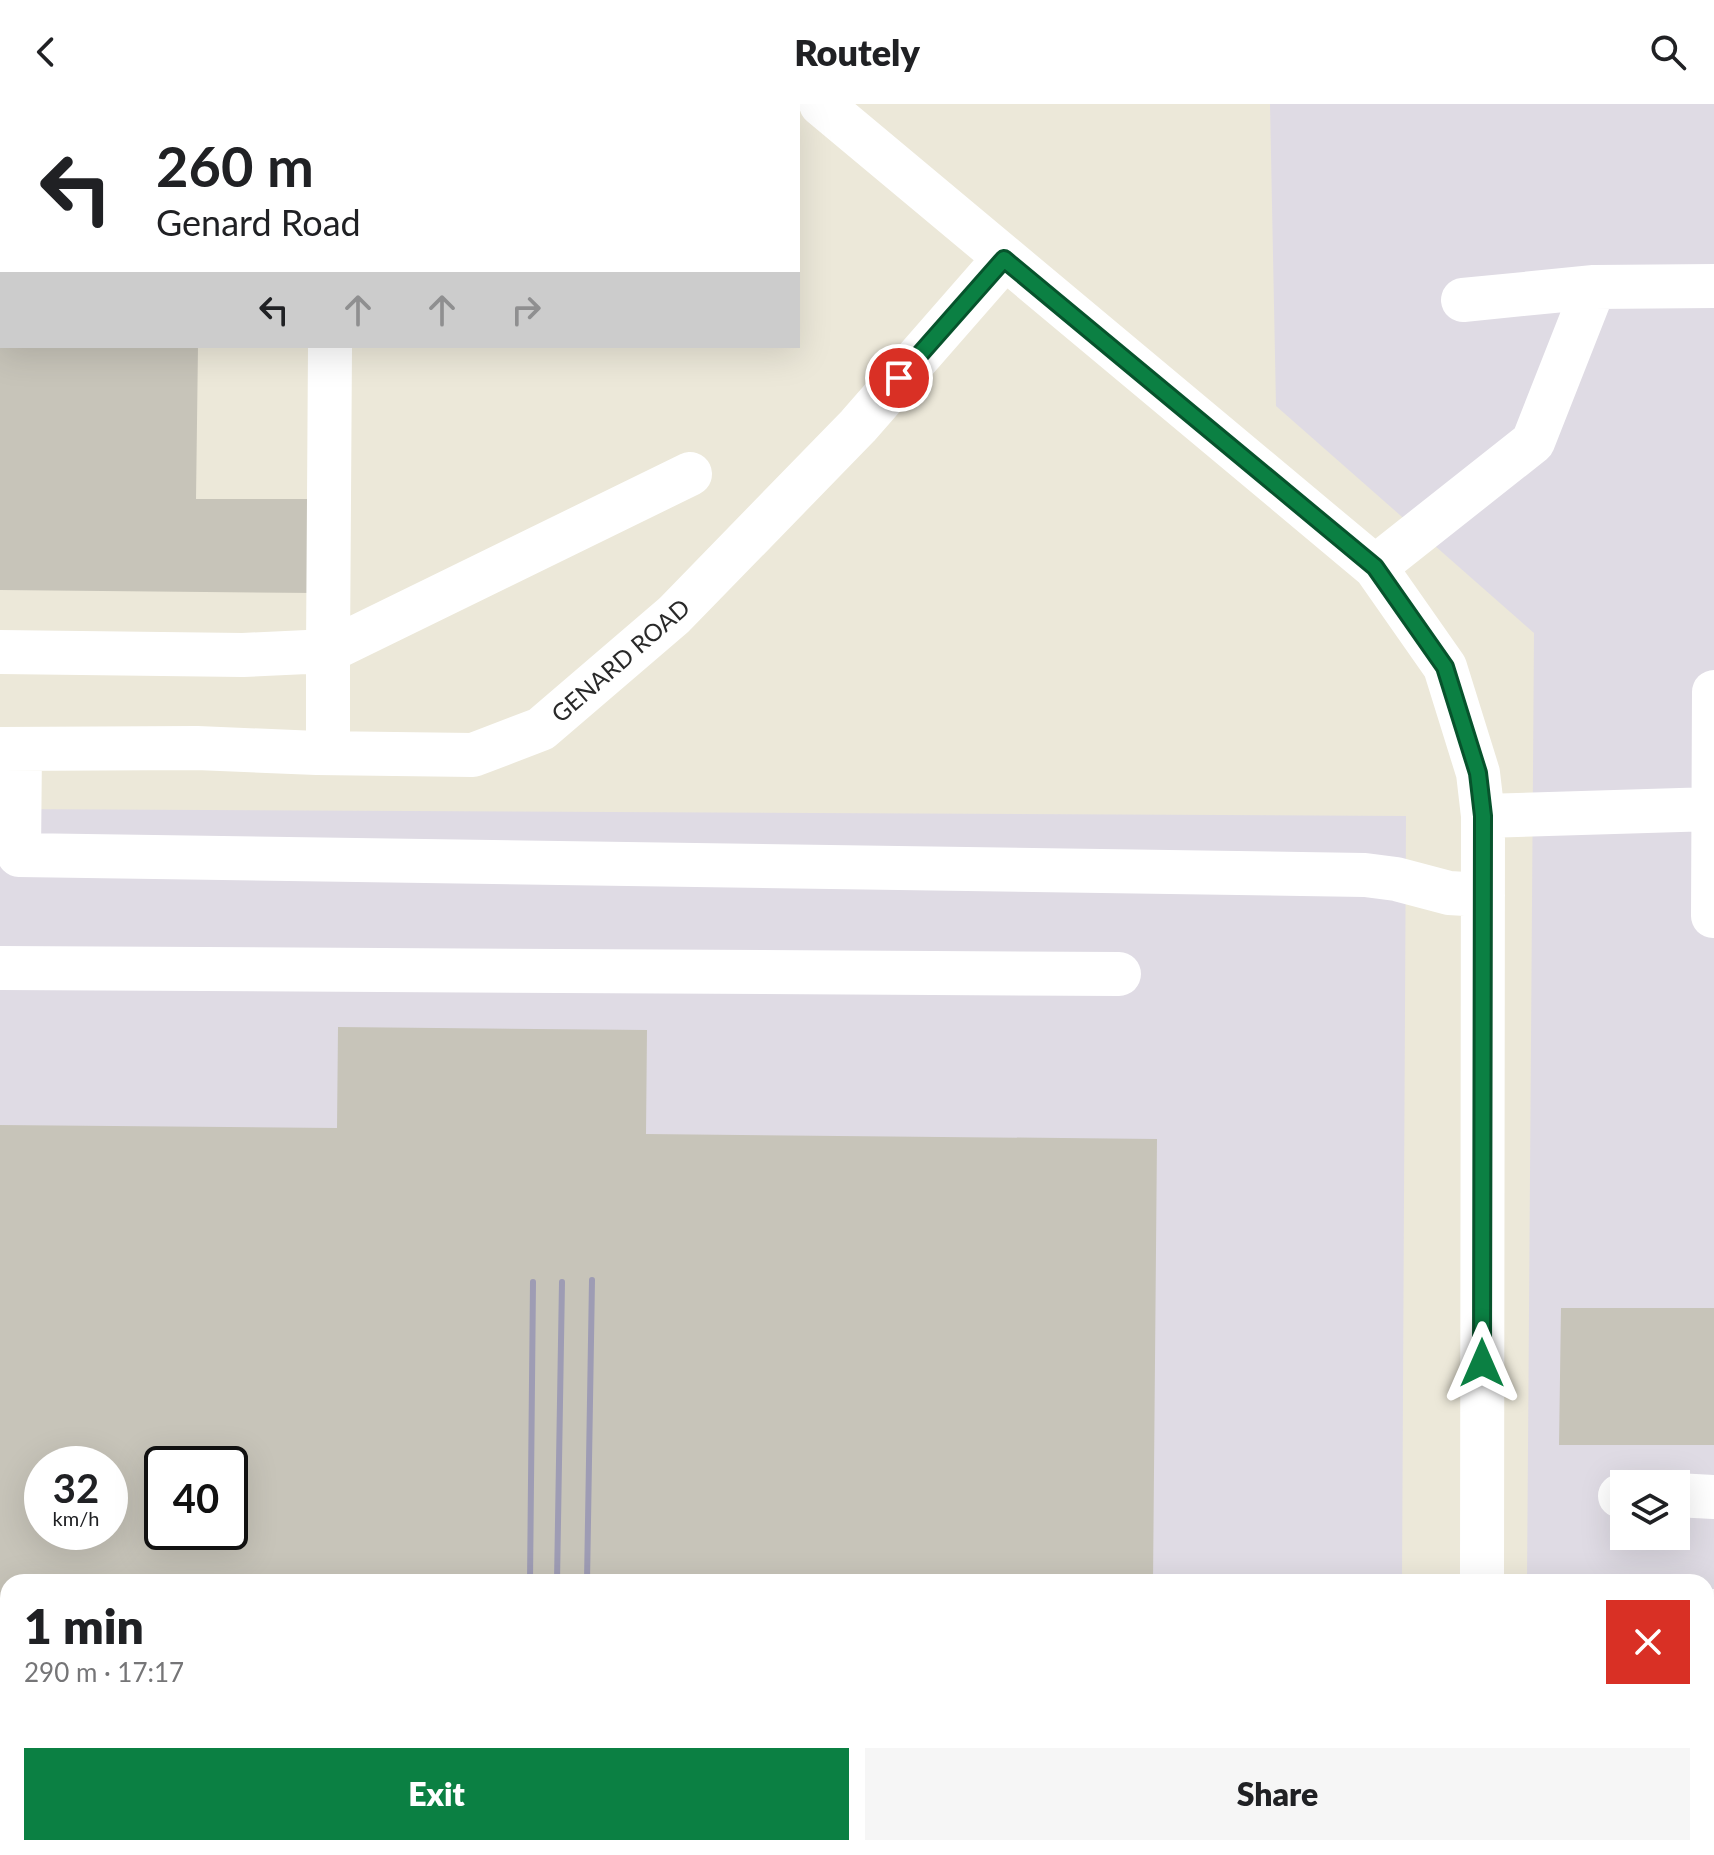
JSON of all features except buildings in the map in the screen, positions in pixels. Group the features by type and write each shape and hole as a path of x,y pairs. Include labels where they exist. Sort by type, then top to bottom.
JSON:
{"street":[{"path":"821,104 1375,567 1445,667 1478,773 1483,816 1482,1574"},
{"name":"GENARD ROAD","path":"10,749 197,748 473,755 541,729 674,615 858,426 1004,259"},
{"path":"1463,300 1594,287 1714,286"},
{"path":"1375,567 1533,442 1594,287"},
{"path":"328,753 330,348"},
{"path":"0,652 243,655 328,651 690,474"},
{"path":"1713,916 1714,692"},
{"path":"10,749 19,855 1365,875 1396,879 1449,893 1483,895"},
{"path":"1483,816 1713,809"},
{"path":"0,968 1119,974"},
{"path":"1690,1496 1714,1497"}],"shaded area":[{"path":"1270,104 1714,104 1714,1574 1527,1574 1534,633 1276,406"},
{"path":"0,809 1406,816 1402,1574 0,1574"}],"railway":[{"path":"587,1574 592,1280"},
{"path":"530,1574 533,1282"},
{"path":"557,1574 562,1282"}],"route":[{"path":"899,378 1004,259 1375,567 1445,667 1478,773 1483,816 1482,1363"}]}
